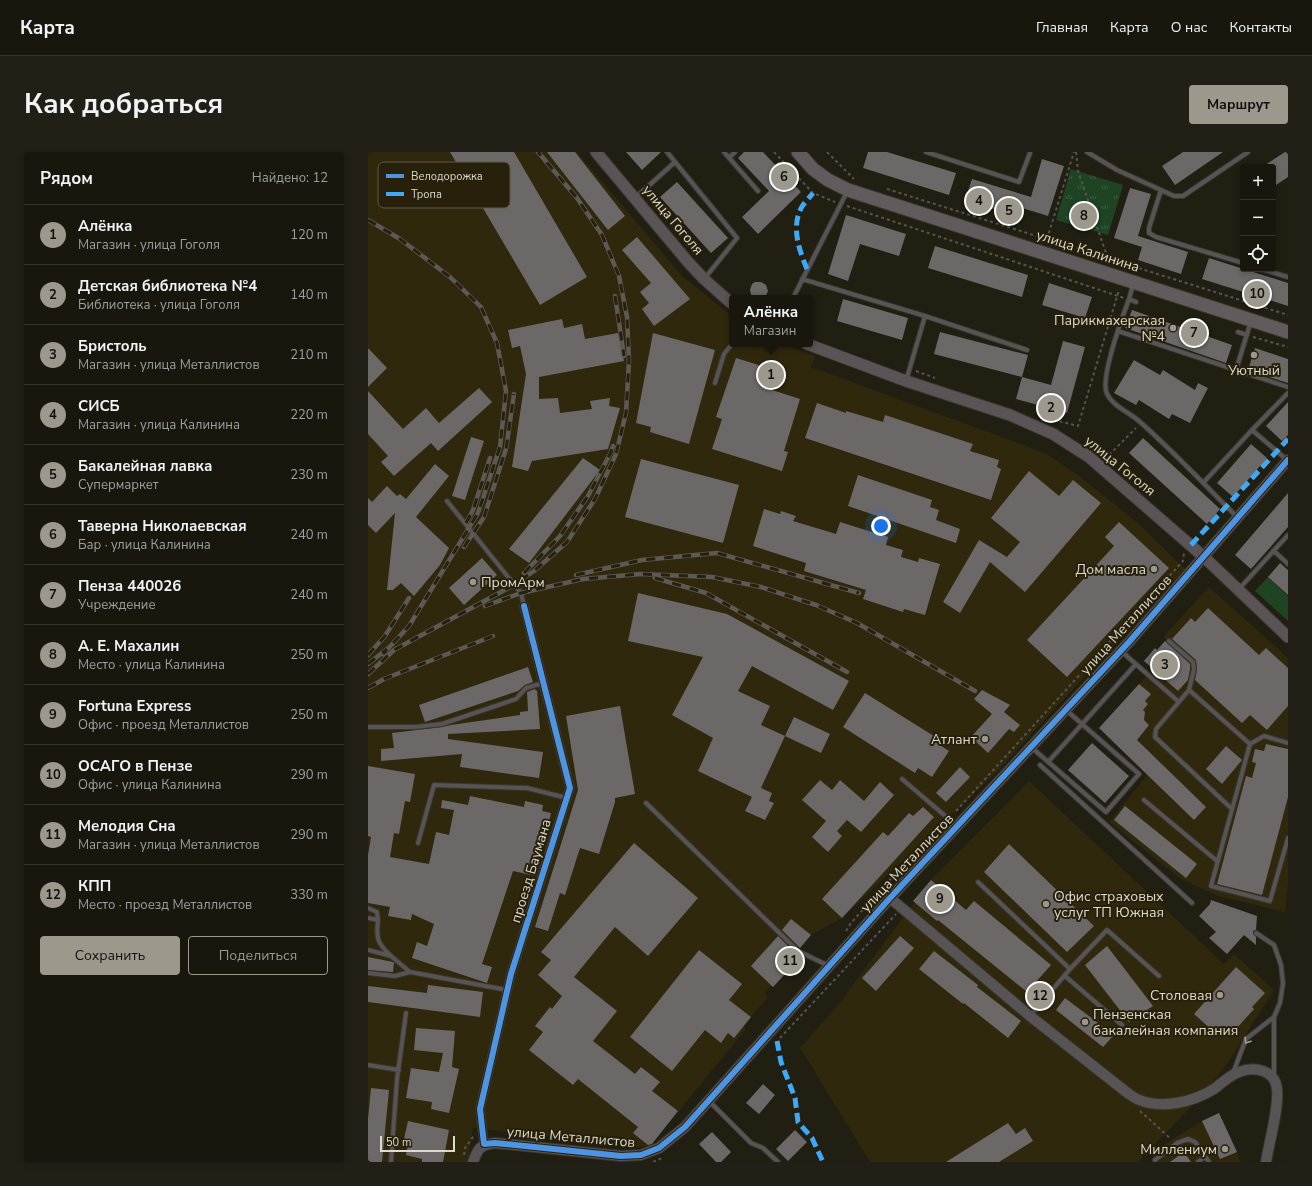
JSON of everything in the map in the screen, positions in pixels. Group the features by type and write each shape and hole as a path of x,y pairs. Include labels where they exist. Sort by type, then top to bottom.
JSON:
{"main road":[{"name":"улица Гоголя","path":"596,152 688,262 729,301"},
{"name":"улица Калинина","path":"798,152 814,170 828,180 848,190 1288,332"},
{"name":"улица Гоголя","path":"813,346 906,381 1010,415 1053,434 1089,457 1191,545 1288,637"}],"street":[{"name":"улица Металлистов","path":"483,1140 495,1143 621,1156 641,1155 659,1148 685,1127 890,898 1121,651 1288,460"},
{"name":"проезд Баумана","path":"483,1140 480,1109 511,974 570,788 524,606"},
{"path":"890,898 1030,1016 1137,1099 1147,1103 1166,1104 1189,1100 1208,1092 1233,1075 1246,1070 1258,1069 1267,1072 1274,1078 1277,1089 1276,1105 1266,1162"},
{"path":"473,1162 476,1151 483,1140"}],"lane":[{"path":"667,152 737,238 704,279"},
{"path":"724,152 758,191"},
{"path":"729,158 735,152"},
{"path":"926,152 1019,182 1030,152"},
{"path":"1088,152 1117,170 1174,196 1183,196 1248,152"},
{"path":"635,198 675,162"},
{"path":"794,295 848,190"},
{"path":"1161,190 1149,228 1152,236 1240,263"},
{"path":"1271,272 1288,277"},
{"path":"802,279 925,316 1027,350"},
{"path":"1128,281 1128,299 1106,375 1106,389 1111,400 1141,423 1238,517"},
{"path":"1128,299 1136,302"},
{"path":"906,381 925,316"},
{"path":"1236,370 1252,321"},
{"path":"1118,331 1288,387"},
{"path":"1238,332 1247,335"},
{"path":"715,383 724,354 730,347"},
{"path":"1203,483 1288,393"},
{"path":"1252,430 1288,460"},
{"name":"проезд Баумана","path":"447,501 521,593 524,606"},
{"path":"1238,590 1288,535"},
{"path":"1274,551 1288,564"},
{"path":"1169,641 1194,664 1194,669 1189,690 1156,729 1155,737 1232,809"},
{"path":"1121,651 1179,702"},
{"path":"1048,762 1136,664"},
{"path":"368,727 415,727 442,724 516,699 526,688 543,683"},
{"path":"1189,690 1250,744"},
{"path":"1031,747 1106,812 1139,774 1066,710"},
{"path":"1288,743 1264,736 1250,744 1211,886 1270,901 1288,838"},
{"path":"1040,765 1192,903"},
{"path":"902,779 957,826"},
{"path":"418,843 434,785 527,788 567,798"},
{"path":"1144,800 1217,861"},
{"path":"646,802 798,952 830,966"},
{"path":"978,882 1070,969"},
{"path":"368,908 376,912 378,920 377,931 380,945 410,972"},
{"path":"368,918 378,920"},
{"path":"1030,1016 1070,969 1107,930 1159,976"},
{"path":"1256,933 1274,945 1281,965 1283,983 1280,1003 1274,1017 1274,1078"},
{"path":"368,950 391,956"},
{"path":"368,973 395,976 410,972 508,990"},
{"path":"1065,976 1122,1025"},
{"path":"391,1162 399,1070 406,1013"},
{"path":"1233,1075 1246,1039 1274,1017"},
{"path":"368,1065 399,1070"},
{"path":"709,1100 751,1143 763,1148 778,1162"},
{"path":"1155,1160 1176,1144 1184,1140 1192,1140 1209,1162"},
{"path":"1198,1162 1205,1157"}],"path":[{"path":"774,152 814,193 840,204 1128,299"},
{"path":"827,152 854,179 861,181"},
{"path":"1047,239 1075,152"},
{"path":"1075,152 1078,171 1108,259"},
{"path":"884,188 1288,315"},
{"path":"1078,426 1117,296 1128,281"},
{"path":"1247,335 1288,347"},
{"path":"1105,459 1141,423"},
{"path":"949,819 1183,561 1183,554 1191,545"},
{"path":"845,932 850,923 913,854 918,855"},
{"path":"1135,1106 1176,1144"},
{"path":"463,1162 465,1148 475,1134 483,1140"}],"shaded area":[{"path":"368,152 577,152 682,276 729,314 729,347 790,347 815,356 811,367 1045,453 1078,475 1139,524 1185,569 997,772 842,918 811,935 795,955 799,959 773,987 771,986 765,994 768,997 744,1026 746,1029 650,1146 638,1147 473,1128 468,1162 368,1162"},
{"path":"1209,587 1288,658 1288,884 1285,912 1218,896 1181,879 1109,822 1147,775 1099,728 1153,669 1144,661 1155,648 1157,650 1165,641 1166,639 1163,637"},
{"path":"1029,781 1224,964 1234,954 1274,990 1227,1064 1205,1092 1138,1162 870,1162 800,1048 837,1006 931,880"},
{"path":"1219,1113 1241,1162 1154,1162 1152,1159 1166,1147 1164,1145 1202,1121"}],"green space":[{"path":"1071,169 1123,185 1108,235 1056,220"},
{"path":"1268,577 1288,596 1288,621 1255,591"}],"building":[{"path":"450,152 514,152 587,277 540,305 483,208 510,208 510,162 456,162"},
{"path":"547,152 575,152 625,216 608,230"},
{"path":"626,152 661,152 642,170"},
{"path":"744,152 763,152 801,192 758,234 742,217 769,191 738,158"},
{"path":"868,152 887,152 956,173 949,195 863,168"},
{"path":"1183,152 1223,152 1175,185 1162,166"},
{"path":"1285,152 1288,152 1288,177 1276,185 1276,164 1267,164"},
{"path":"1042,159 1064,166 1048,216 1019,207 1016,216 965,200 972,179 1031,197"},
{"path":"677,182 728,238 711,253 660,197"},
{"path":"1130,188 1151,194 1138,236 1188,252 1181,274 1138,260 1142,247 1114,238"},
{"path":"846,215 906,234 899,256 860,244 848,281 828,274"},
{"path":"637,237 690,299 654,326 642,309 649,303 640,292 651,283 622,250"},
{"path":"935,246 1028,275 1022,297 928,268"},
{"path":"1209,258 1240,268 1240,272 1253,272 1288,283 1288,306 1202,279"},
{"path":"755,282 761,282 766,285 768,291 766,295 751,295 750,290 752,284"},
{"path":"1049,283 1092,297 1085,318 1042,305"},
{"path":"843,299 908,318 902,340 837,321"},
{"path":"1132,310 1232,345 1226,363 1125,328"},
{"path":"562,319 564,328 582,324 585,339 618,333 624,361 539,377 539,399 558,398 560,413 592,409 590,401 610,398 609,406 620,408 608,449 532,461 528,471 512,467 526,374 520,346 512,348 508,330"},
{"path":"940,332 1028,355 1022,377 934,354"},
{"path":"653,333 715,350 689,444 650,432 651,427 636,423"},
{"path":"1063,341 1085,347 1067,413 1016,399 1022,377 1051,385"},
{"path":"368,348 387,368 368,387"},
{"path":"1255,348 1288,359 1288,383 1248,370"},
{"path":"736,358 778,371 772,390 800,399 784,451 788,452 782,471 712,449 722,419 716,417"},
{"path":"1134,360 1160,375 1163,370 1195,390 1198,383 1208,388 1190,423 1172,414 1169,419 1139,400 1136,405 1114,393"},
{"path":"479,388 492,402 438,451 431,443 394,476 381,462 388,456 368,434 368,391 403,429 426,408 439,423"},
{"path":"1288,402 1288,435 1282,441 1266,426"},
{"path":"817,403 846,413 846,411 883,422 885,415 973,444 970,451 999,460 997,467 1001,469 991,500 805,438"},
{"path":"471,437 484,441 465,500 452,496"},
{"path":"1143,438 1220,509 1207,524 1129,453"},
{"path":"1251,444 1267,458 1233,497 1217,483"},
{"path":"583,458 600,470 529,563 509,549"},
{"path":"641,459 739,485 723,543 625,517"},
{"path":"435,464 449,476 416,517 449,548 440,565 414,596 401,583 393,590 387,590 395,513 376,533 368,525 368,498 372,502 387,486 397,496 400,494 406,499"},
{"path":"1029,471 1059,496 1073,480 1101,503 1025,592 990,562 960,613 943,602 979,540 1007,557 1020,542 991,518"},
{"path":"858,475 932,500 930,507 939,510 936,520 960,529 956,543 848,506"},
{"path":"1288,493 1288,527 1251,569 1235,555"},
{"path":"764,509 780,514 781,511 796,516 793,521 836,534 840,522 888,537 886,545 903,550 901,557 918,562 919,558 940,564 925,615 904,609 903,612 863,599 866,590 804,571 806,563 753,546"},
{"path":"1119,522 1169,568 1067,677 1027,640 1114,546 1105,537"},
{"name":"ПромАрм","path":"482,558 497,575 464,605 449,588"},
{"path":"1280,563 1288,570 1288,595 1268,577"},
{"path":"638,593 727,614 849,681 833,710 752,666 738,691 770,706 761,725 785,736 761,788 772,793 769,801 774,803 765,820 745,811 752,797 698,771 713,738 672,715 703,657 628,641"},
{"path":"1208,608 1259,655 1266,648 1288,668 1288,706 1267,730 1250,715 1242,723 1195,680 1197,669 1196,660 1172,639 1191,618 1195,622"},
{"path":"1165,641 1190,664 1188,680 1178,691 1144,661 1155,648 1157,650"},
{"path":"528,667 533,682 525,685 518,691 425,722 419,705"},
{"path":"1139,684 1151,694 1145,701 1148,704 1143,710 1145,712 1144,720 1149,725 1137,740 1206,807 1194,820 1099,728"},
{"path":"535,689 536,691 537,690 540,729 448,734 448,739 543,752 539,778 460,767 462,754 381,761 381,749 394,748 392,733 520,715 520,712 528,711 527,692"},
{"path":"982,690 1010,705 1004,712 1020,725 1014,732 1009,729 988,753 971,737 992,714 974,699"},
{"path":"865,693 937,738 935,742 949,751 932,777 918,768 915,773 843,727"},
{"path":"620,706 635,794 615,798 599,854 580,848 565,895 560,893 548,931 535,927 578,790 566,716"},
{"path":"794,717 830,734 821,753 785,736"},
{"path":"1092,743 1129,776 1105,803 1068,770"},
{"path":"1266,744 1288,749 1288,797 1262,895 1217,884 1246,776 1252,778 1256,763 1252,762 1255,749 1264,751"},
{"path":"1226,746 1242,760 1222,784 1206,769"},
{"path":"368,766 415,774 410,802 405,801 399,834 394,833 390,857 429,864 436,832 449,835 454,810 441,808 442,800 468,805 470,796 524,807 525,801 543,805 542,811 551,813 536,876 513,871 482,964 492,967 487,983 412,958 417,942 427,946 434,924 412,914 411,920 388,916 390,907 368,903 368,855 371,837 368,836"},
{"path":"960,767 970,777 946,802 936,793"},
{"path":"820,780 832,790 840,780 864,801 880,782 894,795 861,832 847,820 837,831 842,836 828,852 812,837 826,821 802,800"},
{"path":"1125,806 1197,864 1186,878 1114,820"},
{"path":"923,807 934,817 842,918 822,899 883,832 888,836 909,813 913,816"},
{"path":"634,843 698,898 648,956 615,927 574,977 617,1011 593,1041 635,1074 641,1067 660,1082 652,1091 678,1111 652,1144 648,1145 633,1133 638,1127 578,1079 573,1085 529,1050 543,1032 535,1026 550,1007 552,1009 562,996 538,975 551,960 541,952"},
{"path":"1009,844 1094,926 1067,952 984,872"},
{"path":"931,880 966,910 974,901 1051,965 1027,992 913,901"},
{"path":"1211,900 1257,916 1256,930 1253,931 1256,937 1256,945 1244,935 1227,954 1209,938 1216,932 1199,916 1210,904"},
{"path":"791,919 811,935 800,948 782,930"},
{"path":"778,936 799,959 773,987 751,966"},
{"path":"900,936 914,948 876,991 862,978"},
{"path":"1107,946 1153,1006 1129,1022 1085,965"},
{"path":"699,950 742,984 729,1000 751,1017 734,1038 728,1033 721,1043 705,1030 672,1071 630,1037"},
{"path":"934,951 1021,1021 1008,1038 919,969"},
{"path":"368,957 393,962 393,972 368,970"},
{"path":"1236,967 1265,993 1252,1007 1254,1009 1236,1029 1233,1026 1225,1035 1216,1027 1213,1031 1194,1014"},
{"path":"428,985 483,992 480,1017 368,1002 368,986 427,993"},
{"name":"Пензенская бакалейная компания","path":"1065,998 1114,1035 1103,1047 1056,1010"},
{"path":"416,1028 455,1031 452,1067 459,1069 449,1113 431,1109 432,1102 406,1098 411,1068 439,1072 443,1053 414,1050"},
{"path":"763,1084 775,1095 759,1114 746,1103"},
{"path":"371,1088 389,1090 382,1162 368,1162 368,1119"},
{"path":"1219,1113 1237,1152 1220,1159 1202,1121"},
{"path":"408,1121 449,1130 443,1162 422,1162 422,1159 406,1155 409,1139 404,1139"},
{"path":"1008,1123 1016,1134 1025,1128 1033,1141 999,1162 946,1162"},
{"path":"795,1130 807,1142 788,1161 776,1149"},
{"path":"712,1132 731,1152 721,1162 716,1162 699,1144"},
{"path":"1184,1152 1191,1162 1170,1162"}],"railway":[{"path":"368,674 394,650 512,586 534,571 567,542 595,499 616,454 626,413 629,361 627,317 619,276 602,235 577,198 538,152"},
{"path":"368,220 400,239 450,277 481,307 497,343 506,391 500,447 478,513 409,626 383,654"},
{"path":"615,296 624,356"},
{"path":"464,547 484,517 506,449 514,394"},
{"path":"524,573 560,536 588,496 613,446"},
{"path":"466,523 473,510 490,458"},
{"path":"576,575 642,560 717,553 859,593"},
{"path":"485,606 521,593 583,579 641,574 712,577 761,587 816,605 857,623 975,691"},
{"path":"655,578 706,593 847,672"},
{"path":"368,655 385,636 409,598"},
{"path":"368,688 384,679 493,636"},
{"path":"368,664 387,649"}],"marked path":[{"path":"807,269 801,254 796,229 799,213 803,205 813,193"},
{"path":"1191,545 1288,439"},
{"path":"777,1041 781,1062 795,1098 798,1122 812,1138 823,1162"}],"cycle path":[{"path":"524,606 570,788 511,974 480,1109 484,1144 495,1143 621,1156 641,1155 659,1148 685,1127 890,898 1129,642 1288,460"}],"place":[{"name":"Таверна Николаевская","path":"784,177"},
{"name":"СИСБ","path":"979,201"},
{"name":"Бакалейная лавка","path":"1009,211"},
{"name":"А. Е. Махалин","path":"1084,216"},
{"name":"ОСАГО в Пензе","path":"1257,294"},
{"name":"Парикмахерская №4","path":"1173,328"},
{"name":"Пенза 440026","path":"1194,333"},
{"name":"Уютный","path":"1254,355"},
{"name":"Алёнка","path":"771,375"},
{"name":"Детская библиотека №4","path":"1051,408"},
{"name":"Дом масла","path":"1154,569"},
{"name":"ПромАрм","path":"473,582"},
{"name":"Бристоль","path":"1165,665"},
{"name":"Атлант","path":"985,739"},
{"name":"Fortuna Express","path":"940,899"},
{"name":"Офис страховых услуг ТП Южная","path":"1046,904"},
{"name":"Мелодия Сна","path":"790,961"},
{"name":"Столовая","path":"1220,995"},
{"name":"КПП","path":"1040,996"},
{"name":"Пензенская бакалейная компания","path":"1085,1022"},
{"name":"Миллениум","path":"1225,1149"}]}
